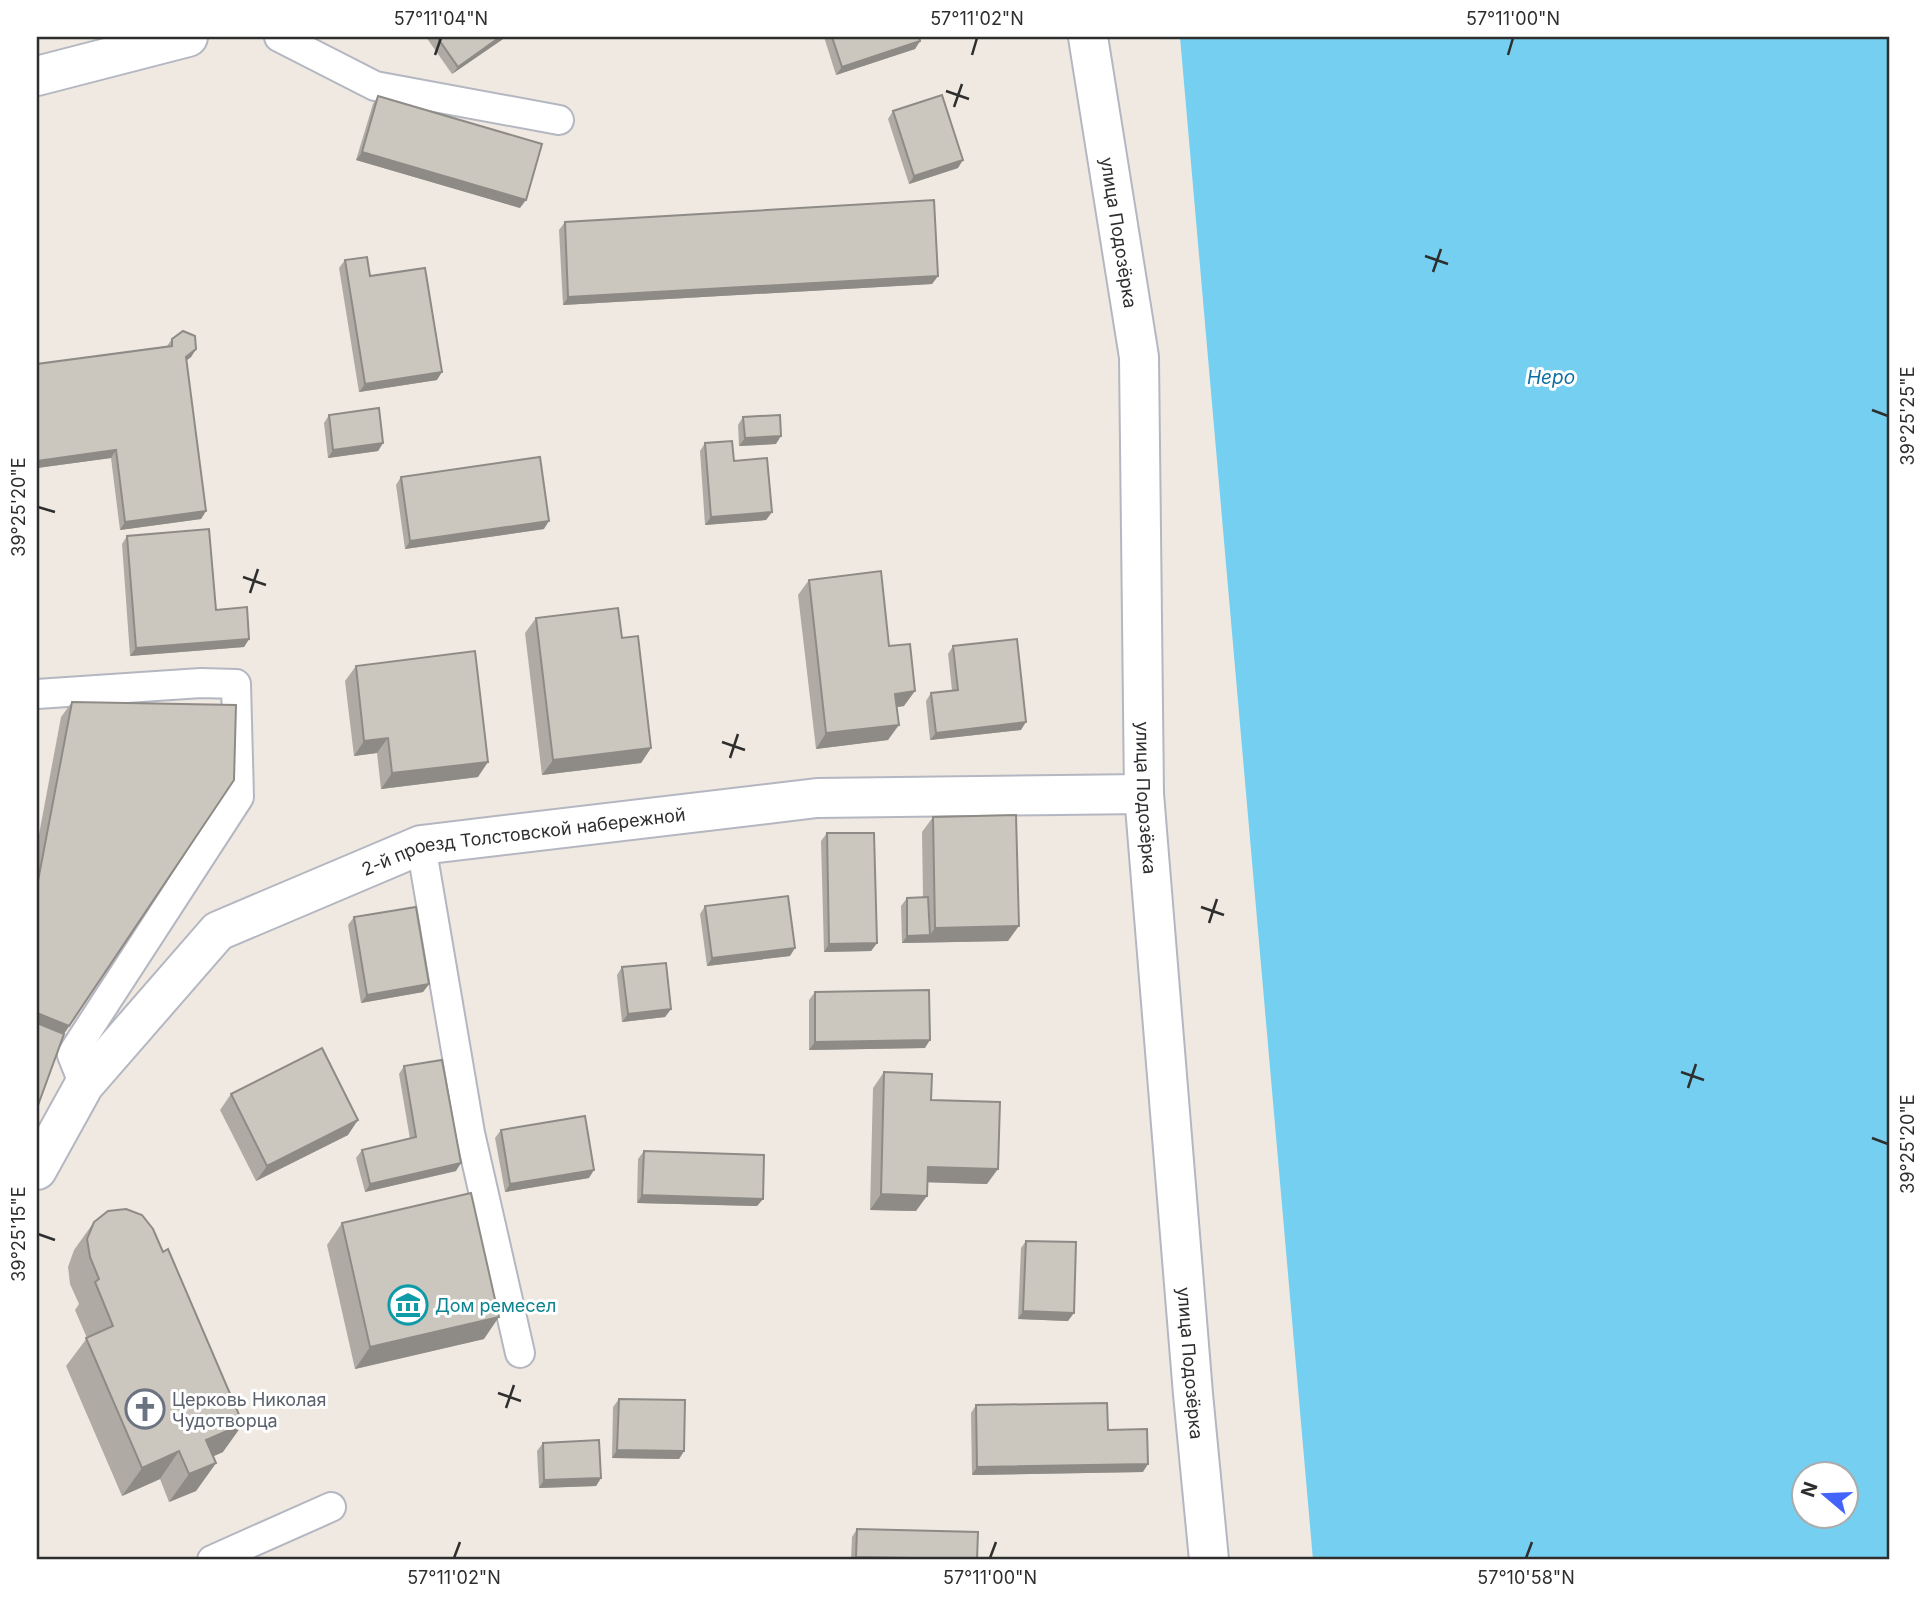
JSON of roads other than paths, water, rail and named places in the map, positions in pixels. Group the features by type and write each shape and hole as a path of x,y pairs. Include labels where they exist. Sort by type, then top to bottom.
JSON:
{"street":[{"path":"37,76 188,37"},
{"name":"улица Подозёрка","path":"1088,37 1139,357 1144,794 1188,1339 1209,1560"},
{"name":"2-й проезд Толстовской набережной","path":"37,1170 84,1085 218,931 421,845 817,798 1144,794"}],"lane":[{"path":"279,37 375,86 559,120"},
{"path":"37,694 201,683 236,684 239,797 72,1055 84,1085"},
{"path":"421,845 470,1133 520,1353"},
{"path":"212,1560 331,1507"}],"water":[{"name":"Неро","path":"1180,37 1890,37 1890,1560 1313,1560"}],"place":[{"name":"Дом ремесел","path":"408,1305"},
{"name":"Церковь Николая Чудотворца","path":"145,1409"}]}
